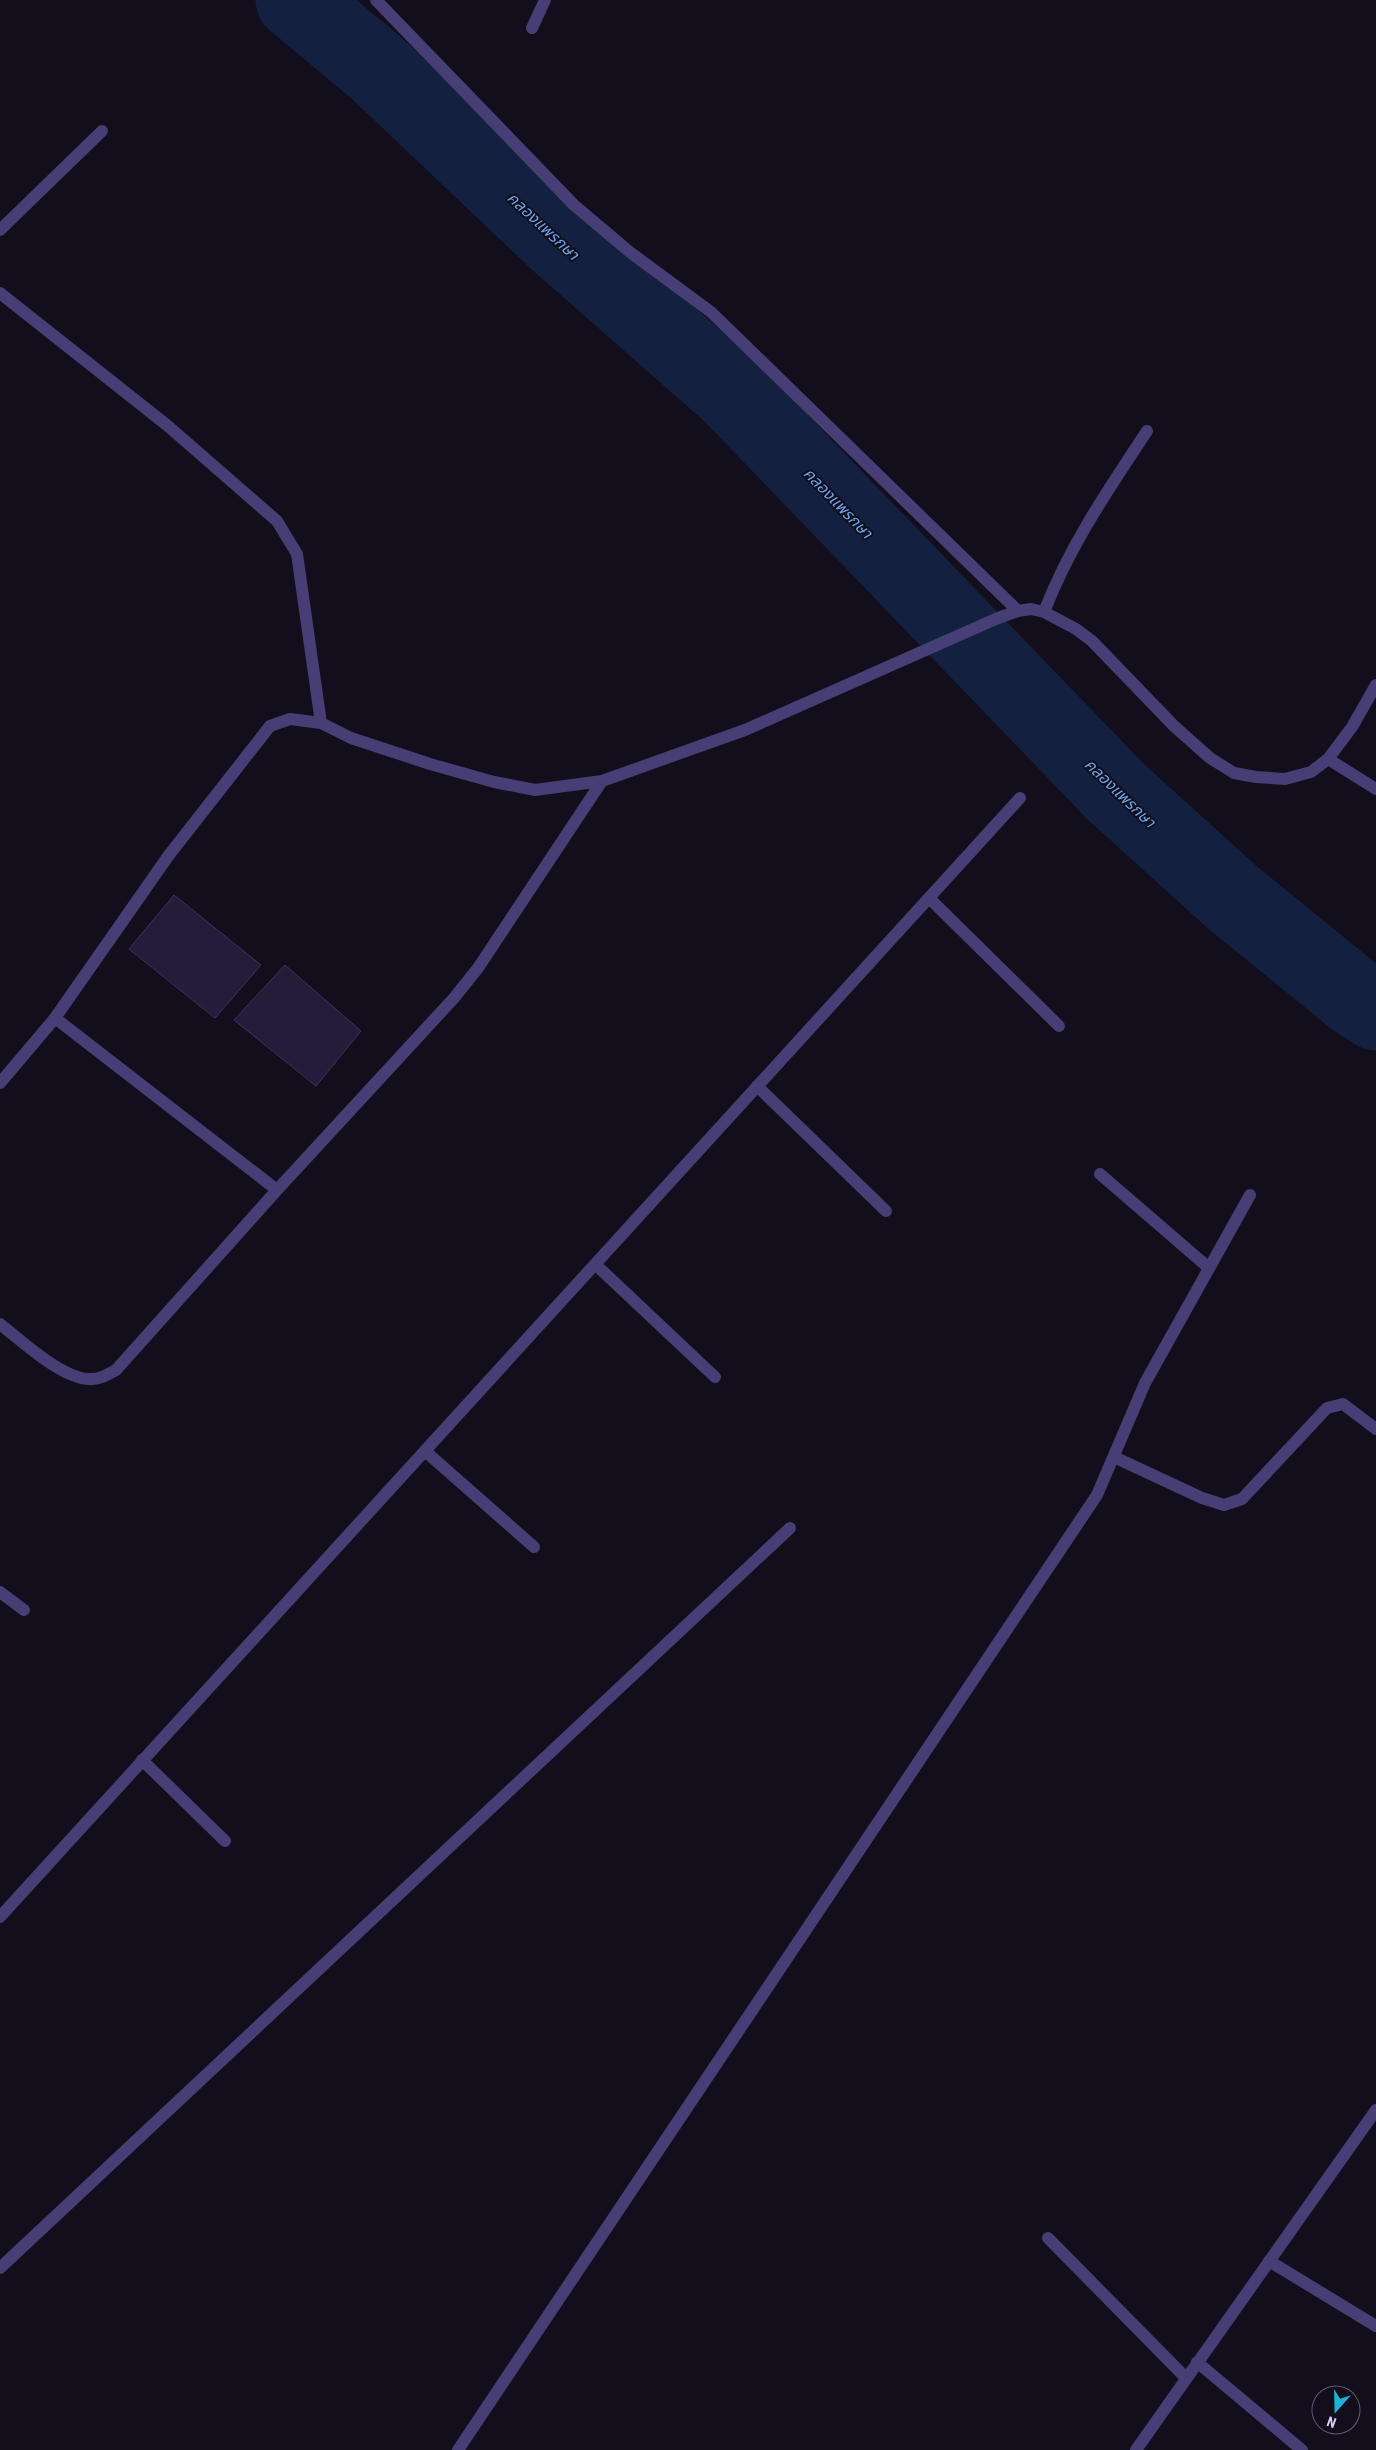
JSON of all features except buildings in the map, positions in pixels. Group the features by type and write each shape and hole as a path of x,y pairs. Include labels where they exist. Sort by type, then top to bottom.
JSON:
{"street":[{"path":"376,0 574,205 631,253 711,312 1018,611"},
{"path":"532,28 545,0"},
{"path":"0,230 102,131"},
{"path":"0,293 168,426 278,521 297,554 321,723"},
{"path":"1044,612 1059,573 1068,556 1096,508 1147,431"},
{"path":"0,1082 55,1018 169,855 270,726 290,719 321,723 351,738 494,782 535,790 602,781 745,730 998,618 1031,609 1044,612 1076,629 1092,641 1174,726 1210,758 1234,773 1284,779 1311,772 1328,759 1352,727 1376,685"},
{"path":"1328,759 1376,788"},
{"path":"0,1324 66,1372 87,1379 102,1378 116,1370 276,1190 466,983 602,781"},
{"path":"0,1917 1020,798"},
{"path":"929,898 1059,1026"},
{"path":"55,1018 276,1190"},
{"path":"757,1086 886,1211"},
{"path":"1100,1174 1210,1268"},
{"path":"458,2450 1097,1495 1146,1383 1250,1195"},
{"path":"595,1264 715,1377"},
{"path":"1114,1457 1202,1498 1224,1505 1242,1499 1327,1408 1343,1404 1376,1429"},
{"path":"425,1450 534,1547"},
{"path":"0,2268 790,1528"},
{"path":"0,1592 24,1610"},
{"path":"142,1760 226,1841"},
{"path":"1136,2450 1376,2110"},
{"path":"1048,2238 1186,2378"},
{"path":"1269,2261 1376,2326"},
{"path":"1197,2362 1302,2450"}],"waterway":[{"name":"คลองแพรกษา","path":"295,0 380,71 558,240 731,392 1115,791 1232,897 1356,998 1376,1011"}]}
